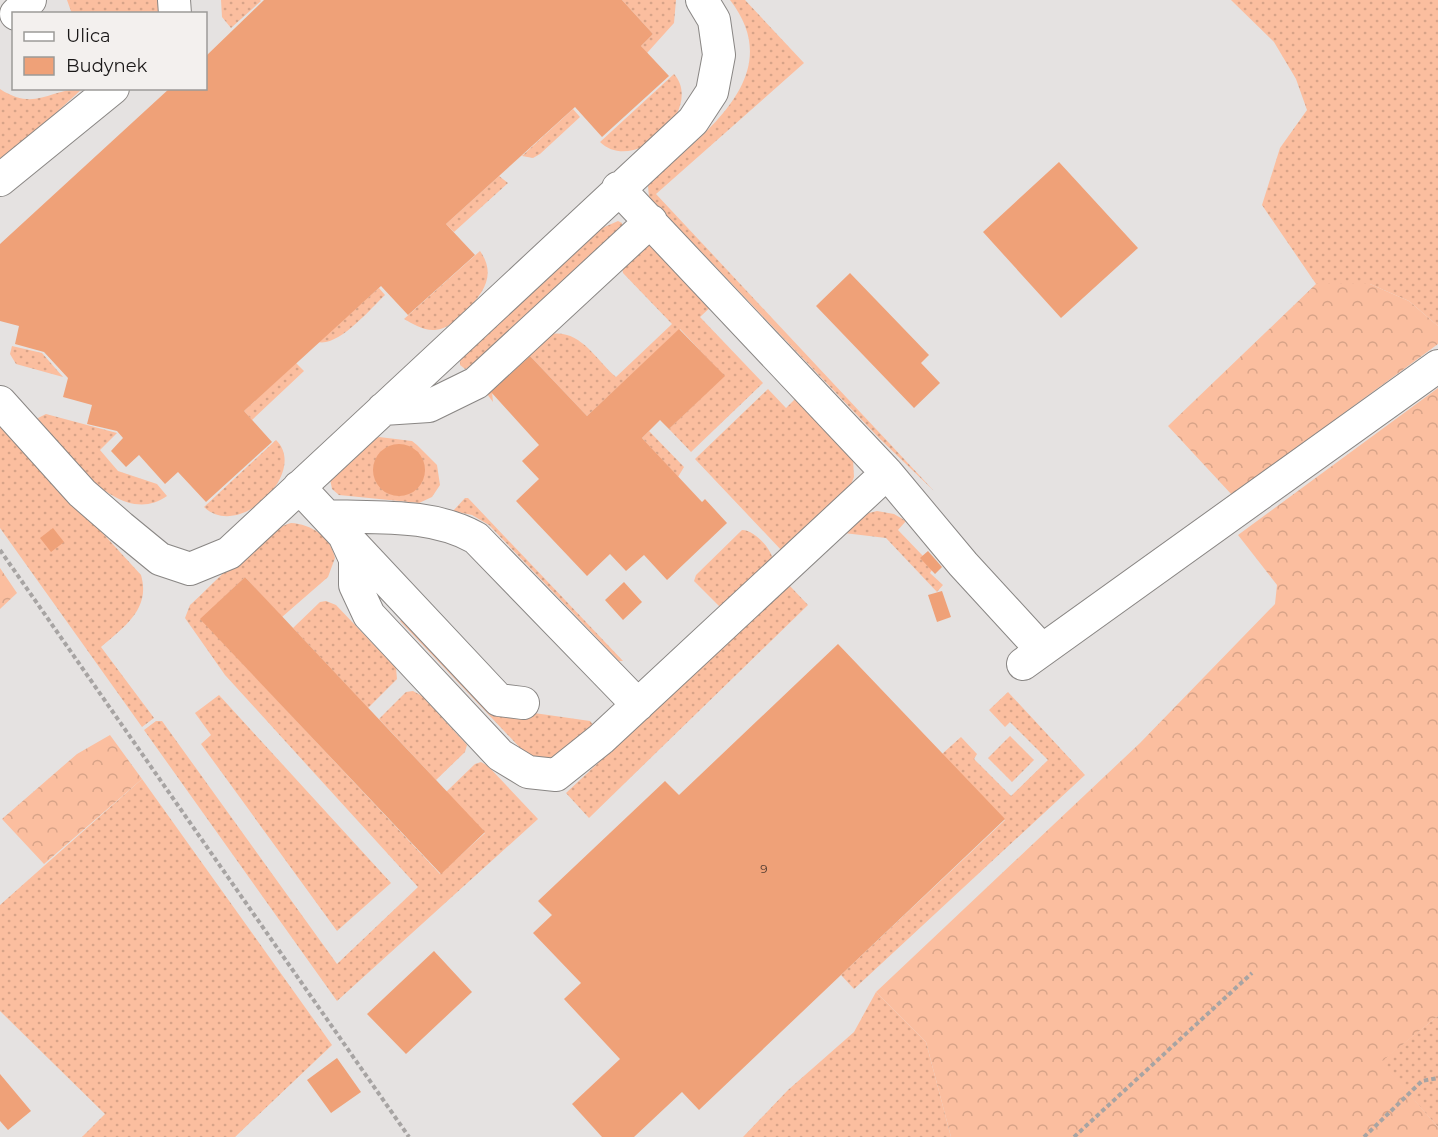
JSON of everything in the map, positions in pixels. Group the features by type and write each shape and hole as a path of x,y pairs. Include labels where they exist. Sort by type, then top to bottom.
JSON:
{"street":[{"path":"17,12 30,0"},
{"path":"0,402 82,493 159,559 190,569 229,552 618,188 693,121 712,92 719,55 714,20 702,0"},
{"path":"0,28 12,17"},
{"path":"0,180 110,90"},
{"path":"618,188 887,473 963,564 1033,657 1438,366"},
{"path":"383,410 429,406 476,383 651,221"},
{"path":"336,525 355,559 355,585 369,615 500,756 528,772 556,775 601,739 887,473"},
{"path":"299,487 500,700 523,703"},
{"path":"336,525 424,520 456,527 476,538 638,705"}],"path":[{"path":"0,550 409,1137"},
{"path":"1074,1137 1252,974"},
{"path":"1364,1137 1422,1081 1438,1078"}],"green space":[{"path":"67,0 160,0 158,12 71,12"},
{"path":"221,0 261,1 231,28 222,17"},
{"path":"622,0 676,0 674,23 647,53 641,46 653,34"},
{"path":"730,0 745,0 804,63 656,194 934,491 879,438 649,197 648,186 715,122 732,101 745,78 750,54 746,28"},
{"path":"1231,0 1438,0 1438,326 1409,301 1370,284 1316,284 1262,205 1280,148 1307,110 1296,79 1274,42"},
{"path":"674,74 681,88 680,104 673,120 662,134 647,145 631,151 614,150 600,142"},
{"path":"0,89 23,99 42,98 70,90 81,90 0,164"},
{"path":"573,109 580,117 540,154 533,158 522,156"},
{"path":"499,176 508,183 454,232 446,224"},
{"path":"618,221 622,223 622,227 470,367 465,369 460,365 460,358 600,229"},
{"path":"646,246 653,246 715,303 700,317 763,383 691,452 669,429 724,376 680,329 587,416 530,356 492,392 493,402 487,394 550,334 570,336 579,341 616,377 672,324 623,273 622,267"},
{"path":"480,251 485,260 488,276 478,297 466,311 448,326 435,330 423,328 404,319"},
{"path":"1316,284 1370,284 1409,301 1438,326 1438,344 1232,495 1168,426"},
{"path":"379,288 385,295 345,333 326,342 318,342"},
{"path":"12,346 42,353 63,377 16,364 10,354"},
{"path":"296,363 304,371 252,420 244,411"},
{"path":"1438,388 1438,1016 1381,1062 1438,1127 1438,1137 951,1137 926,1042 876,992 1140,743 1275,604 1277,585 1238,535"},
{"path":"768,389 786,408 800,394 853,458 854,477 850,487 783,552 695,459"},
{"path":"46,414 117,433 100,450 118,471 157,484 167,496 150,504 132,503 115,497 81,471 41,428 38,418"},
{"path":"0,421 141,575 143,587 139,607 126,624 101,647 154,718 142,727 0,528"},
{"path":"649,431 684,467 678,477 642,438"},
{"path":"379,437 412,441 437,465 440,485 432,497 419,503 339,495 332,489 330,479 372,440"},
{"path":"276,440 284,453 284,469 277,484 266,498 251,509 235,515 218,515 204,507"},
{"path":"465,498 468,498 623,661 619,661 489,525 472,515 453,511"},
{"path":"877,511 894,514 906,521 898,530 923,556 932,570 930,573 943,585 937,592 886,538 844,533 865,514"},
{"path":"291,523 313,529 325,538 335,558 328,577 282,617 245,577 201,619 440,874 485,833 446,792 475,764 481,762 488,766 538,819 337,1001 144,730 156,721 162,721 337,964 418,887 225,675 185,618 190,605 252,547 279,528"},
{"path":"742,530 752,533 761,540 773,560 725,605 719,606 694,581 696,575"},
{"path":"0,568 17,593 0,609"},
{"path":"789,585 808,605 589,818 566,793"},
{"path":"326,601 336,605 396,668 397,679 368,708 293,628 320,602"},
{"path":"403,619 485,706 590,721 594,726 555,759 535,758 524,752 400,621"},
{"path":"413,691 422,696 467,745 465,752 436,780 379,719 406,692"},
{"path":"1008,692 1085,775 854,989 841,975 1005,820 942,754 961,737 977,754 974,759 1011,796 1048,760 1010,722 1005,727 989,710"},
{"path":"219,695 391,883 337,931 201,744 211,735 195,713"},
{"path":"110,735 142,779 44,864 2,819 77,754"},
{"path":"1010,736 1034,760 1012,782 988,758"},
{"path":"142,779 332,1045 235,1137 82,1137 105,1114 0,1011 0,905"},
{"path":"876,992 926,1042 951,1137 743,1137 788,1090 854,1032"},
{"path":"1438,1016 1438,1127 1380,1062"}],"building":[{"path":"264,0 622,0 653,34 641,46 669,76 602,137 575,107 446,224 475,255 408,315 381,286 244,411 272,442 206,502 178,472 165,484 139,455 126,467 111,451 123,438 117,431 87,424 92,405 63,397 68,378 44,352 15,344 19,326 0,321 0,244 168,90 207,90 207,55"},
{"path":"1059,162 1138,248 1061,318 983,232"},
{"path":"850,273 929,355 921,363 940,383 914,408 816,306"},
{"path":"679,329 725,376 669,429 660,420 642,438 702,502 705,499 727,523 667,580 644,555 626,571 610,554 587,576 516,501 539,479 522,461 539,445 491,392 530,356 587,416"},
{"path":"394,444 404,444 418,451 425,470 418,489 404,496 394,496 384,492 377,485 373,475 373,465 377,455 384,448"},
{"path":"53,528 64,542 51,552 40,538"},
{"path":"928,551 942,567 935,574 920,558"},
{"path":"245,577 485,832 441,874 200,619"},
{"path":"624,582 642,602 623,620 605,600"},
{"path":"942,591 951,617 937,622 928,595"},
{"path":"838,644 1005,819 699,1110 682,1092 634,1137 602,1137 572,1104 620,1059 564,999 581,983 533,933 552,915 538,901 665,781 679,795"},
{"path":"434,951 472,992 406,1054 367,1014"},
{"path":"337,1058 361,1092 331,1113 307,1080"},
{"path":"0,1074 31,1111 8,1130 0,1121"}]}
